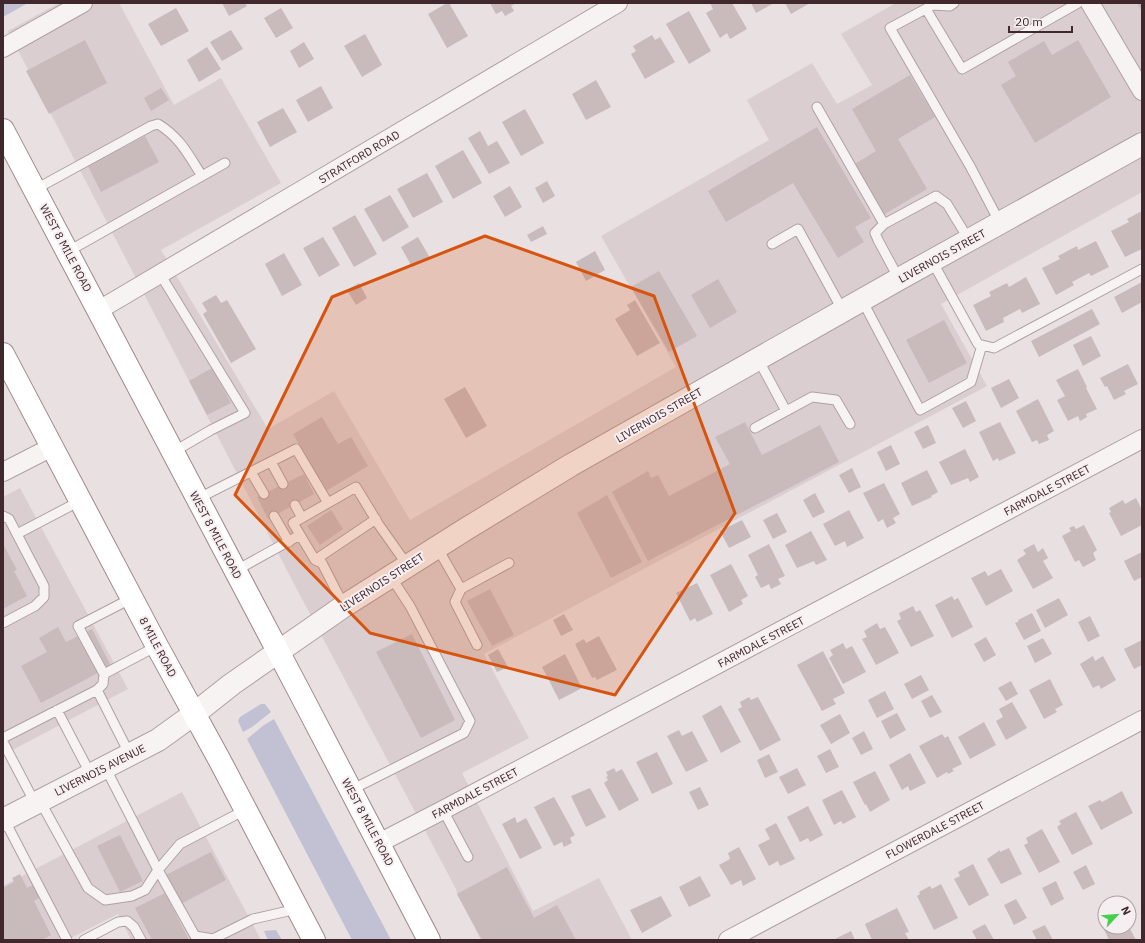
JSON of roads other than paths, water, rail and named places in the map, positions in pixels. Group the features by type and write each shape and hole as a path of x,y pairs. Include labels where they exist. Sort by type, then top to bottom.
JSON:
{"highway":[{"name":"WEST 8 MILE ROAD","path":"3,130 279,652 429,940"},
{"name":"8 MILE ROAD","path":"3,354 314,940"}],"street":[{"path":"3,48 83,3"},
{"name":"STRATFORD ROAD","path":"99,310 618,3"},
{"path":"1090,3 1142,91"},
{"name":"LIVERNOIS STREET","path":"194,714 232,684 344,606 571,465 842,311 1142,144"},
{"name":"FARMDALE STREET","path":"379,843 1142,439"},
{"path":"3,472 52,447"},
{"name":"LIVERNOIS AVENUE","path":"4,820 158,740 194,714"},
{"name":"FLOWERDALE STREET","path":"728,940 1142,720"}],"lane":[{"path":"954,3 950,6 933,5 890,28 970,166 1000,224"},
{"path":"926,9 962,69 1078,3"},
{"path":"817,107 884,224"},
{"path":"34,190 117,144 151,126 158,124 171,132 182,145 202,176"},
{"path":"67,252 225,163"},
{"path":"899,279 875,233 884,224 936,196 947,204 970,241"},
{"path":"772,244 798,229 842,311"},
{"path":"932,261 978,344 994,348 1142,269"},
{"path":"160,274 245,413 172,452"},
{"path":"862,300 920,410 971,382 982,345"},
{"path":"758,359 786,411"},
{"path":"755,428 812,397 836,400 850,424"},
{"path":"197,499 296,449 328,503"},
{"path":"271,462 283,484"},
{"path":"251,472 264,494"},
{"path":"344,606 322,563 315,560 293,523 356,487 376,519 399,571 410,606 470,721 464,733 351,790"},
{"path":"17,534 80,501"},
{"path":"295,505 302,518"},
{"path":"3,516 9,519 44,586 44,597 35,606 3,623"},
{"path":"274,516 289,542"},
{"path":"315,560 376,519"},
{"path":"235,571 300,536"},
{"path":"438,547 461,589"},
{"path":"477,645 455,602 461,589 509,563"},
{"path":"3,738 97,690 103,684 104,674 78,626 132,598"},
{"path":"104,674 157,646"},
{"path":"97,690 130,755"},
{"path":"57,710 98,771 158,870 195,936 212,939 253,919 297,909"},
{"path":"3,742 88,888 105,900 132,896 145,890 158,870 180,844 245,810"},
{"path":"443,810 468,857"},
{"path":"4,820 67,940"},
{"path":"84,940 118,922 127,922 134,927 141,940"}]}
